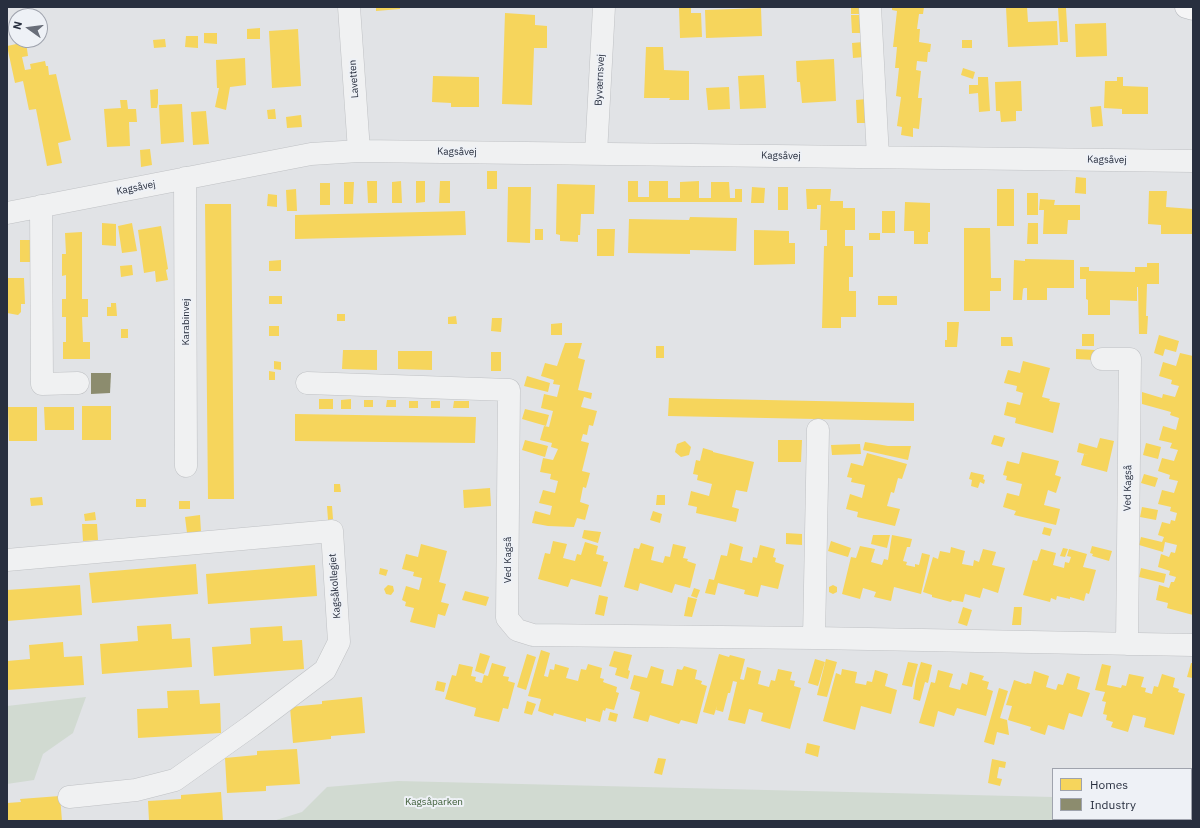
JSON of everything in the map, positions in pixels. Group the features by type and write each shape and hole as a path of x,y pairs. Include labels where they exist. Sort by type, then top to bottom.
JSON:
{"highway":[{"path":"1186,7 1193,9"}],"street":[{"name":"Lavetten","path":"349,7 359,151"},
{"name":"Byværnsvej","path":"596,154 604,7"},
{"path":"870,7 878,157"},
{"name":"Kagsåvej","path":"7,213 311,154 359,151 1193,162"},
{"name":"Karabinvej","path":"185,178 186,466"},
{"path":"41,206 42,384 78,383"},
{"name":"Ved Kagså","path":"1102,359 1130,359 1126,644"},
{"name":"Ved Kagså","path":"307,383 509,390 507,618 517,630 533,635 814,638 1193,645"},
{"path":"814,638 818,430"},
{"name":"Kagsåkollegiet","path":"7,560 332,531 339,642 325,670 175,780 136,790 69,797"}],"green space":[{"path":"86,697 73,733 43,754 34,780 7,784 7,706"},
{"name":"Kagsåparken","path":"398,781 1052,797 1052,820 1192,820 1193,800 1193,821 273,821 302,812 327,787"}],"building: Homes":[{"path":"376,7 400,7 400,9 376,11"},
{"path":"679,7 691,7 691,13 701,13 702,37 680,38"},
{"path":"851,7 860,7 861,14 851,14"},
{"path":"892,7 924,7 923,14 919,14 917,29 920,29 919,42 931,44 927,62 917,61 916,70 921,71 918,98 922,98 919,129 913,128 913,137 901,135 902,127 897,126 901,97 896,96 899,68 895,68 897,47 893,47 897,11 892,10"},
{"path":"1006,7 1027,7 1028,22 1057,21 1058,45 1008,47"},
{"path":"1058,7 1066,8 1068,42 1060,42"},
{"path":"761,8 762,36 706,38 705,10"},
{"path":"505,13 535,15 535,25 547,26 547,48 534,48 532,105 502,104"},
{"path":"851,15 862,15 862,33 852,33"},
{"path":"1106,23 1107,56 1076,57 1075,24"},
{"path":"260,28 260,39 247,39 247,29"},
{"path":"298,29 301,86 272,88 269,31"},
{"path":"204,33 217,33 217,44 204,43"},
{"path":"186,36 198,36 198,48 185,47"},
{"path":"165,39 166,47 154,48 153,40"},
{"path":"962,40 972,40 972,48 962,48"},
{"path":"863,42 864,57 853,58 852,43"},
{"path":"7,46 8,48 27,48 28,56 22,57 25,70 31,69 30,64 45,61 46,66 48,66 49,75 56,74 71,140 58,143 62,163 47,166 36,109 29,110 23,81 15,83"},
{"path":"646,47 663,47 664,70 689,71 689,100 644,98"},
{"path":"245,58 246,85 230,87 226,110 215,107 219,88 217,88 216,60"},
{"path":"834,59 836,101 802,103 800,82 797,82 796,61"},
{"path":"963,68 975,72 973,79 961,75"},
{"path":"764,75 766,108 740,109 738,76"},
{"path":"433,76 479,77 479,107 451,107 451,103 432,102"},
{"path":"978,77 988,77 990,111 979,112 978,93 969,94 969,85 978,85"},
{"path":"1117,77 1123,77 1123,86 1148,87 1148,114 1122,114 1122,109 1104,108 1105,81 1117,81"},
{"path":"1021,81 1022,111 1016,111 1016,121 1001,122 1000,111 996,111 995,82"},
{"path":"729,87 730,109 708,110 706,88"},
{"path":"158,89 157,108 151,108 150,90"},
{"path":"866,99 867,123 857,123 856,100"},
{"path":"120,100 127,100 128,109 136,109 137,122 129,122 130,146 107,147 104,109 121,108"},
{"path":"182,104 184,142 161,144 159,105"},
{"path":"1101,106 1103,126 1092,127 1090,107"},
{"path":"275,109 276,119 268,119 267,110"},
{"path":"206,111 209,144 193,145 191,112"},
{"path":"301,115 302,127 287,128 286,117"},
{"path":"150,149 152,165 141,167 140,150"},
{"path":"487,171 497,171 497,189 487,189"},
{"path":"1076,177 1086,178 1086,194 1075,193"},
{"path":"367,181 377,181 377,203 368,203"},
{"path":"401,181 402,203 392,203 392,182"},
{"path":"416,181 425,181 425,202 416,203"},
{"path":"440,181 450,181 450,203 439,203"},
{"path":"628,181 638,181 638,197 649,197 649,181 668,181 668,198 680,198 680,182 699,181 699,198 711,198 711,182 729,182 730,198 735,198 735,189 742,189 742,202 628,202"},
{"path":"344,182 354,182 353,204 344,204"},
{"path":"320,183 330,183 330,205 320,205"},
{"path":"557,184 595,185 594,214 581,214 580,235 578,235 578,242 560,241 560,235 556,234"},
{"path":"508,187 531,187 530,243 507,242"},
{"path":"752,187 765,188 764,203 751,203"},
{"path":"778,187 788,187 788,210 778,210"},
{"path":"296,189 297,211 287,211 286,190"},
{"path":"806,189 831,189 830,201 843,201 843,208 855,208 855,230 845,230 845,246 853,246 853,277 849,277 849,291 856,291 856,317 841,317 841,328 822,328 824,246 827,246 827,230 820,230 821,205 817,205 817,209 807,209"},
{"path":"997,189 1014,189 1014,226 997,226"},
{"path":"1149,191 1167,191 1166,207 1193,209 1193,234 1161,234 1161,225 1148,224"},
{"path":"1027,193 1038,193 1038,215 1027,215"},
{"path":"268,194 277,195 277,207 267,206"},
{"path":"1040,199 1055,200 1054,205 1080,205 1080,220 1068,220 1067,234 1043,234 1044,210 1039,210"},
{"path":"905,202 930,203 930,232 928,232 928,244 914,244 914,231 904,231"},
{"path":"205,204 231,204 234,499 208,499"},
{"path":"465,211 466,235 295,239 295,215"},
{"path":"882,211 895,211 895,233 882,233"},
{"path":"690,217 737,218 736,251 690,250 690,254 628,253 629,219 689,220"},
{"path":"102,223 116,224 116,246 102,245"},
{"path":"132,223 137,251 122,253 118,226"},
{"path":"1028,223 1038,223 1038,244 1027,244"},
{"path":"161,226 168,269 166,270 168,280 156,282 155,271 144,273 138,230"},
{"path":"964,228 990,228 991,278 1001,278 1001,291 990,291 990,311 964,311"},
{"path":"535,229 543,229 543,240 535,240"},
{"path":"597,229 615,229 614,256 597,256"},
{"path":"754,230 789,231 789,243 795,243 795,264 754,265"},
{"path":"82,232 82,299 88,299 88,317 82,317 83,342 90,342 90,359 63,359 63,342 66,342 66,317 62,317 62,299 66,299 66,275 62,276 62,254 66,254 65,233"},
{"path":"869,233 880,233 880,240 869,240"},
{"path":"20,240 31,240 31,262 20,262"},
{"path":"1025,259 1074,260 1074,288 1047,288 1047,300 1027,300 1027,288 1024,288 1022,300 1013,300 1014,260 1025,261"},
{"path":"281,260 281,271 269,271 269,261"},
{"path":"1147,263 1159,263 1159,284 1147,284 1147,334 1139,334 1138,287 1137,301 1110,300 1110,315 1088,315 1086,279 1080,279 1080,267 1089,267 1089,271 1135,272 1135,267 1147,267"},
{"path":"132,265 133,275 121,277 120,266"},
{"path":"7,278 24,278 25,304 21,304 21,312 18,315 7,313"},
{"path":"269,296 282,296 282,304 269,304"},
{"path":"878,296 897,296 897,305 878,305"},
{"path":"111,303 116,303 117,316 107,316 107,307 111,307"},
{"path":"337,314 345,314 345,321 337,321"},
{"path":"456,316 457,324 448,324 448,317"},
{"path":"492,318 502,318 501,332 491,331"},
{"path":"947,322 959,322 957,347 945,347 945,340 947,340"},
{"path":"562,323 562,335 551,335 551,324"},
{"path":"269,326 279,326 279,336 269,336"},
{"path":"121,329 128,329 128,338 121,338"},
{"path":"1082,334 1094,334 1094,346 1082,346"},
{"path":"1159,335 1179,341 1176,352 1165,349 1163,356 1154,353"},
{"path":"1001,337 1012,337 1013,346 1001,346"},
{"path":"565,343 582,343 578,358 585,360 578,390 592,393 591,399 584,397 581,407 597,411 593,426 589,425 587,435 583,434 581,441 589,443 582,471 590,473 586,488 583,487 580,502 589,505 585,520 577,518 574,527 548,526 532,523 535,511 550,515 552,506 539,503 543,490 555,493 558,481 550,479 551,474 540,472 543,458 553,460 558,449 551,447 552,443 540,440 544,426 549,427 553,411 541,408 544,394 557,397 560,385 553,384 554,380 541,376 545,363 557,366"},
{"path":"656,346 664,346 664,358 656,358"},
{"path":"1076,349 1095,350 1094,360 1076,359"},
{"path":"343,350 377,350 377,370 342,369"},
{"path":"398,351 432,351 432,370 398,369"},
{"path":"491,352 501,352 501,371 491,371"},
{"path":"1180,353 1193,356 1193,615 1167,608 1168,603 1156,600 1159,585 1169,588 1171,582 1174,582 1176,577 1169,575 1170,571 1158,567 1161,554 1169,557 1171,552 1175,553 1177,545 1165,542 1163,552 1139,545 1141,537 1162,542 1164,537 1158,535 1162,522 1170,524 1171,520 1175,521 1177,513 1170,511 1171,507 1158,504 1162,490 1174,493 1178,481 1169,479 1170,475 1158,471 1162,458 1174,461 1178,450 1170,448 1172,443 1159,440 1163,426 1176,430 1179,418 1170,415 1171,412 1142,404 1142,392 1162,398 1163,394 1175,397 1179,386 1171,384 1172,380 1159,376 1163,362 1176,366"},
{"path":"274,361 281,362 281,370 274,369"},
{"path":"1023,361 1050,368 1042,397 1050,399 1049,401 1060,403 1053,433 1015,423 1016,418 1004,415 1007,402 1020,405 1023,393 1016,391 1017,386 1004,383 1008,370 1020,373"},
{"path":"269,371 275,372 275,380 269,380"},
{"path":"527,376 550,383 548,392 524,386"},
{"path":"669,398 914,403 914,421 668,416"},
{"path":"319,399 333,399 333,409 319,409"},
{"path":"351,399 351,409 341,409 341,400"},
{"path":"364,400 373,400 373,407 364,407"},
{"path":"387,400 396,400 396,407 386,407"},
{"path":"409,401 418,401 418,408 409,408"},
{"path":"431,401 440,401 440,408 431,408"},
{"path":"454,401 469,401 469,408 453,408"},
{"path":"82,406 111,406 111,440 82,440"},
{"path":"8,407 37,407 37,441 9,441"},
{"path":"44,407 74,407 74,430 45,430"},
{"path":"525,409 549,415 546,426 522,419"},
{"path":"295,414 476,417 475,443 295,441"},
{"path":"994,435 1005,438 1002,447 991,444"},
{"path":"1100,438 1114,441 1107,472 1081,465 1084,454 1089,455 1077,452 1079,443 1097,448"},
{"path":"525,440 548,446 545,457 522,450"},
{"path":"778,440 802,440 801,462 778,462"},
{"path":"685,441 691,447 689,455 681,457 675,452 677,444"},
{"path":"865,442 888,446 911,446 908,460 863,450"},
{"path":"1146,443 1161,447 1158,459 1143,455"},
{"path":"860,444 861,454 832,455 831,445"},
{"path":"703,448 713,452 754,462 747,492 736,490 732,507 739,509 736,522 696,513 697,507 688,505 691,491 709,496 712,484 697,480 698,475 693,474 696,460 700,461"},
{"path":"1022,452 1059,461 1055,475 1061,477 1056,493 1048,490 1044,505 1060,509 1056,525 1014,515 1016,511 1003,507 1007,493 1019,496 1022,484 1006,480 1007,476 1003,475 1007,461 1019,464"},
{"path":"867,453 907,464 902,479 898,478 894,493 891,492 887,506 900,509 895,526 857,517 858,512 846,509 850,494 862,498 865,485 851,482 852,478 847,477 851,463 863,466"},
{"path":"971,472 984,475 984,484 980,482 978,488 971,486 972,480 969,479"},
{"path":"1144,474 1158,478 1155,487 1141,483"},
{"path":"334,484 340,484 341,492 334,492"},
{"path":"490,488 491,506 464,508 463,490"},
{"path":"657,495 665,495 665,505 656,505"},
{"path":"42,497 43,505 31,506 30,498"},
{"path":"136,499 146,499 146,507 136,507"},
{"path":"179,501 190,501 190,509 179,509"},
{"path":"327,506 332,506 333,519 328,520"},
{"path":"1142,507 1158,510 1156,520 1140,517"},
{"path":"653,511 662,514 660,523 650,520"},
{"path":"95,512 96,520 85,521 84,514"},
{"path":"200,515 201,532 187,533 185,517"},
{"path":"82,524 97,524 98,540 83,541"},
{"path":"1044,527 1052,529 1050,536 1042,534"},
{"path":"584,530 601,532 598,543 582,538"},
{"path":"786,533 802,534 802,545 786,544"},
{"path":"873,535 890,535 887,548 871,544"},
{"path":"892,535 912,539 910,547 907,547 903,561 907,562 906,565 915,567 915,564 919,565 922,553 930,555 921,594 894,587 891,601 874,597 876,592 863,588 860,599 842,594 851,557 856,558 860,546 875,549 871,562 882,565 884,559 888,560"},
{"path":"553,541 567,544 563,558 575,561 577,554 581,555 585,542 598,546 596,554 604,556 603,561 608,562 601,587 571,579 568,587 538,579 545,553 550,554"},
{"path":"831,541 851,548 848,557 828,551"},
{"path":"641,543 654,547 651,560 663,563 665,556 670,557 673,544 686,547 683,558 696,564 690,588 675,584 672,593 640,583 638,591 624,587 634,548 639,549"},
{"path":"730,543 743,547 740,560 752,563 753,557 757,558 760,545 775,549 773,557 776,558 775,562 784,565 778,589 761,585 758,597 744,594 745,590 718,583 715,595 705,593 709,579 714,580 721,555 727,556"},
{"path":"421,544 447,551 439,582 446,584 441,602 449,604 445,616 438,614 435,628 410,622 414,608 405,606 406,602 402,600 406,586 419,590 422,578 413,576 414,572 402,569 406,554 418,557"},
{"path":"1092,546 1112,551 1109,561 1092,556 1093,554 1090,553"},
{"path":"951,547 965,551 962,564 973,566 974,560 979,562 983,549 996,552 992,565 1005,568 998,593 983,588 980,598 965,594 963,602 952,600 951,602 932,597 932,595 923,592 933,557 938,559 940,551 950,553"},
{"path":"1063,548 1068,549 1065,557 1060,556"},
{"path":"1041,549 1056,553 1053,565 1064,568 1065,562 1069,563 1071,557 1067,556 1069,549 1087,554 1083,567 1096,570 1089,594 1086,593 1084,601 1070,597 1070,599 1057,596 1056,600 1051,598 1050,602 1023,595 1033,560 1037,561"},
{"path":"196,564 198,594 92,603 89,573"},
{"path":"315,565 317,596 208,604 206,574"},
{"path":"380,568 388,570 386,576 379,574"},
{"path":"1141,568 1166,574 1164,583 1139,577"},
{"path":"80,585 82,615 7,621 7,590"},
{"path":"388,585 393,586 394,591 391,595 386,594 384,589"},
{"path":"833,585 837,587 837,592 833,594 829,592 829,587"},
{"path":"694,588 700,590 697,598 691,596"},
{"path":"465,591 489,597 486,606 462,600"},
{"path":"599,595 608,597 604,616 595,614"},
{"path":"688,597 697,599 692,617 684,616"},
{"path":"963,607 972,610 967,626 958,623"},
{"path":"1014,607 1022,607 1021,625 1012,625"},
{"path":"171,624 172,639 190,638 192,667 102,674 100,644 138,641 137,626"},
{"path":"282,626 283,641 302,640 304,669 214,676 212,647 251,644 250,628"},
{"path":"63,642 64,657 82,656 84,685 7,690 7,661 30,659 29,645"},
{"path":"541,650 550,653 544,676 548,677 550,669 554,670 555,664 569,668 566,678 578,681 581,669 586,670 588,664 602,668 600,678 604,679 603,682 617,687 616,692 619,693 614,710 606,708 605,711 603,710 600,722 586,718 586,722 554,713 553,716 538,711 541,699 528,696"},
{"path":"614,651 632,655 628,670 630,671 628,679 615,675 617,668 609,666"},
{"path":"480,653 490,656 484,674 475,671"},
{"path":"527,654 536,657 526,690 517,687"},
{"path":"719,654 745,659 740,679 744,680 747,667 761,671 758,684 769,687 771,680 775,681 778,669 792,672 790,680 795,681 794,686 801,688 790,729 761,721 763,713 749,709 745,724 728,720 737,682 733,681 723,712 716,710 717,706 714,715 703,712"},
{"path":"815,659 825,662 818,686 808,683"},
{"path":"826,659 837,662 827,697 817,695"},
{"path":"908,662 918,664 912,687 902,685"},
{"path":"921,662 932,665 928,683 925,682 920,701 913,699 916,679"},
{"path":"492,663 506,667 503,676 509,677 508,681 515,683 508,709 503,708 499,722 474,716 476,708 445,699 452,675 456,676 459,664 473,667 471,676 476,677 475,681 482,683 484,675 488,676"},
{"path":"1191,663 1193,663 1193,678 1187,677"},
{"path":"1102,664 1111,666 1107,685 1121,688 1122,685 1126,686 1129,674 1144,677 1141,687 1146,688 1145,692 1152,694 1154,686 1158,687 1162,674 1175,678 1173,687 1179,689 1178,692 1185,694 1174,735 1144,727 1146,718 1133,715 1128,732 1111,727 1113,722 1106,720 1107,715 1103,714 1106,702 1102,701 1105,692 1095,690"},
{"path":"651,666 664,670 661,683 673,686 677,669 682,670 684,666 697,670 695,679 702,681 701,684 707,686 697,724 681,720 679,724 650,715 648,722 633,718 640,692 630,689 634,675 647,678"},
{"path":"842,669 857,672 855,683 866,685 867,681 872,682 875,670 888,674 885,686 897,690 891,714 861,706 855,730 823,721 836,673 841,675"},
{"path":"938,670 953,674 949,687 960,690 962,683 967,685 970,672 984,676 982,680 989,682 987,689 993,691 986,716 957,708 954,716 938,711 934,727 919,723 931,682 935,683"},
{"path":"1034,671 1049,676 1046,687 1056,690 1058,684 1063,685 1067,673 1080,677 1077,689 1090,693 1082,717 1069,713 1064,730 1048,725 1045,735 1030,730 1031,727 1008,720 1012,706 1006,705 1014,680 1031,684"},
{"path":"437,681 446,683 444,692 435,690"},
{"path":"999,688 1008,691 1000,718 1007,720 1009,735 997,732 994,745 984,742"},
{"path":"199,690 200,704 220,703 221,733 138,738 137,709 168,708 167,691"},
{"path":"362,697 365,733 331,736 331,739 293,743 290,707 322,704 322,701"},
{"path":"527,701 536,704 532,715 524,713"},
{"path":"610,712 618,714 616,722 608,720"},
{"path":"807,743 820,746 818,757 805,753"},
{"path":"297,749 300,784 266,786 266,791 227,793 225,758 257,755 257,751"},
{"path":"658,758 666,759 662,775 654,773"},
{"path":"992,759 1006,762 1005,768 999,767 997,778 1002,779 1000,786 988,783"},
{"path":"221,792 223,821 149,821 148,801 181,799 181,795"},
{"path":"60,796 62,821 7,821 7,803 21,802 20,799"}],"building: Industry":[{"path":"91,373 111,373 110,393 91,394"}]}
